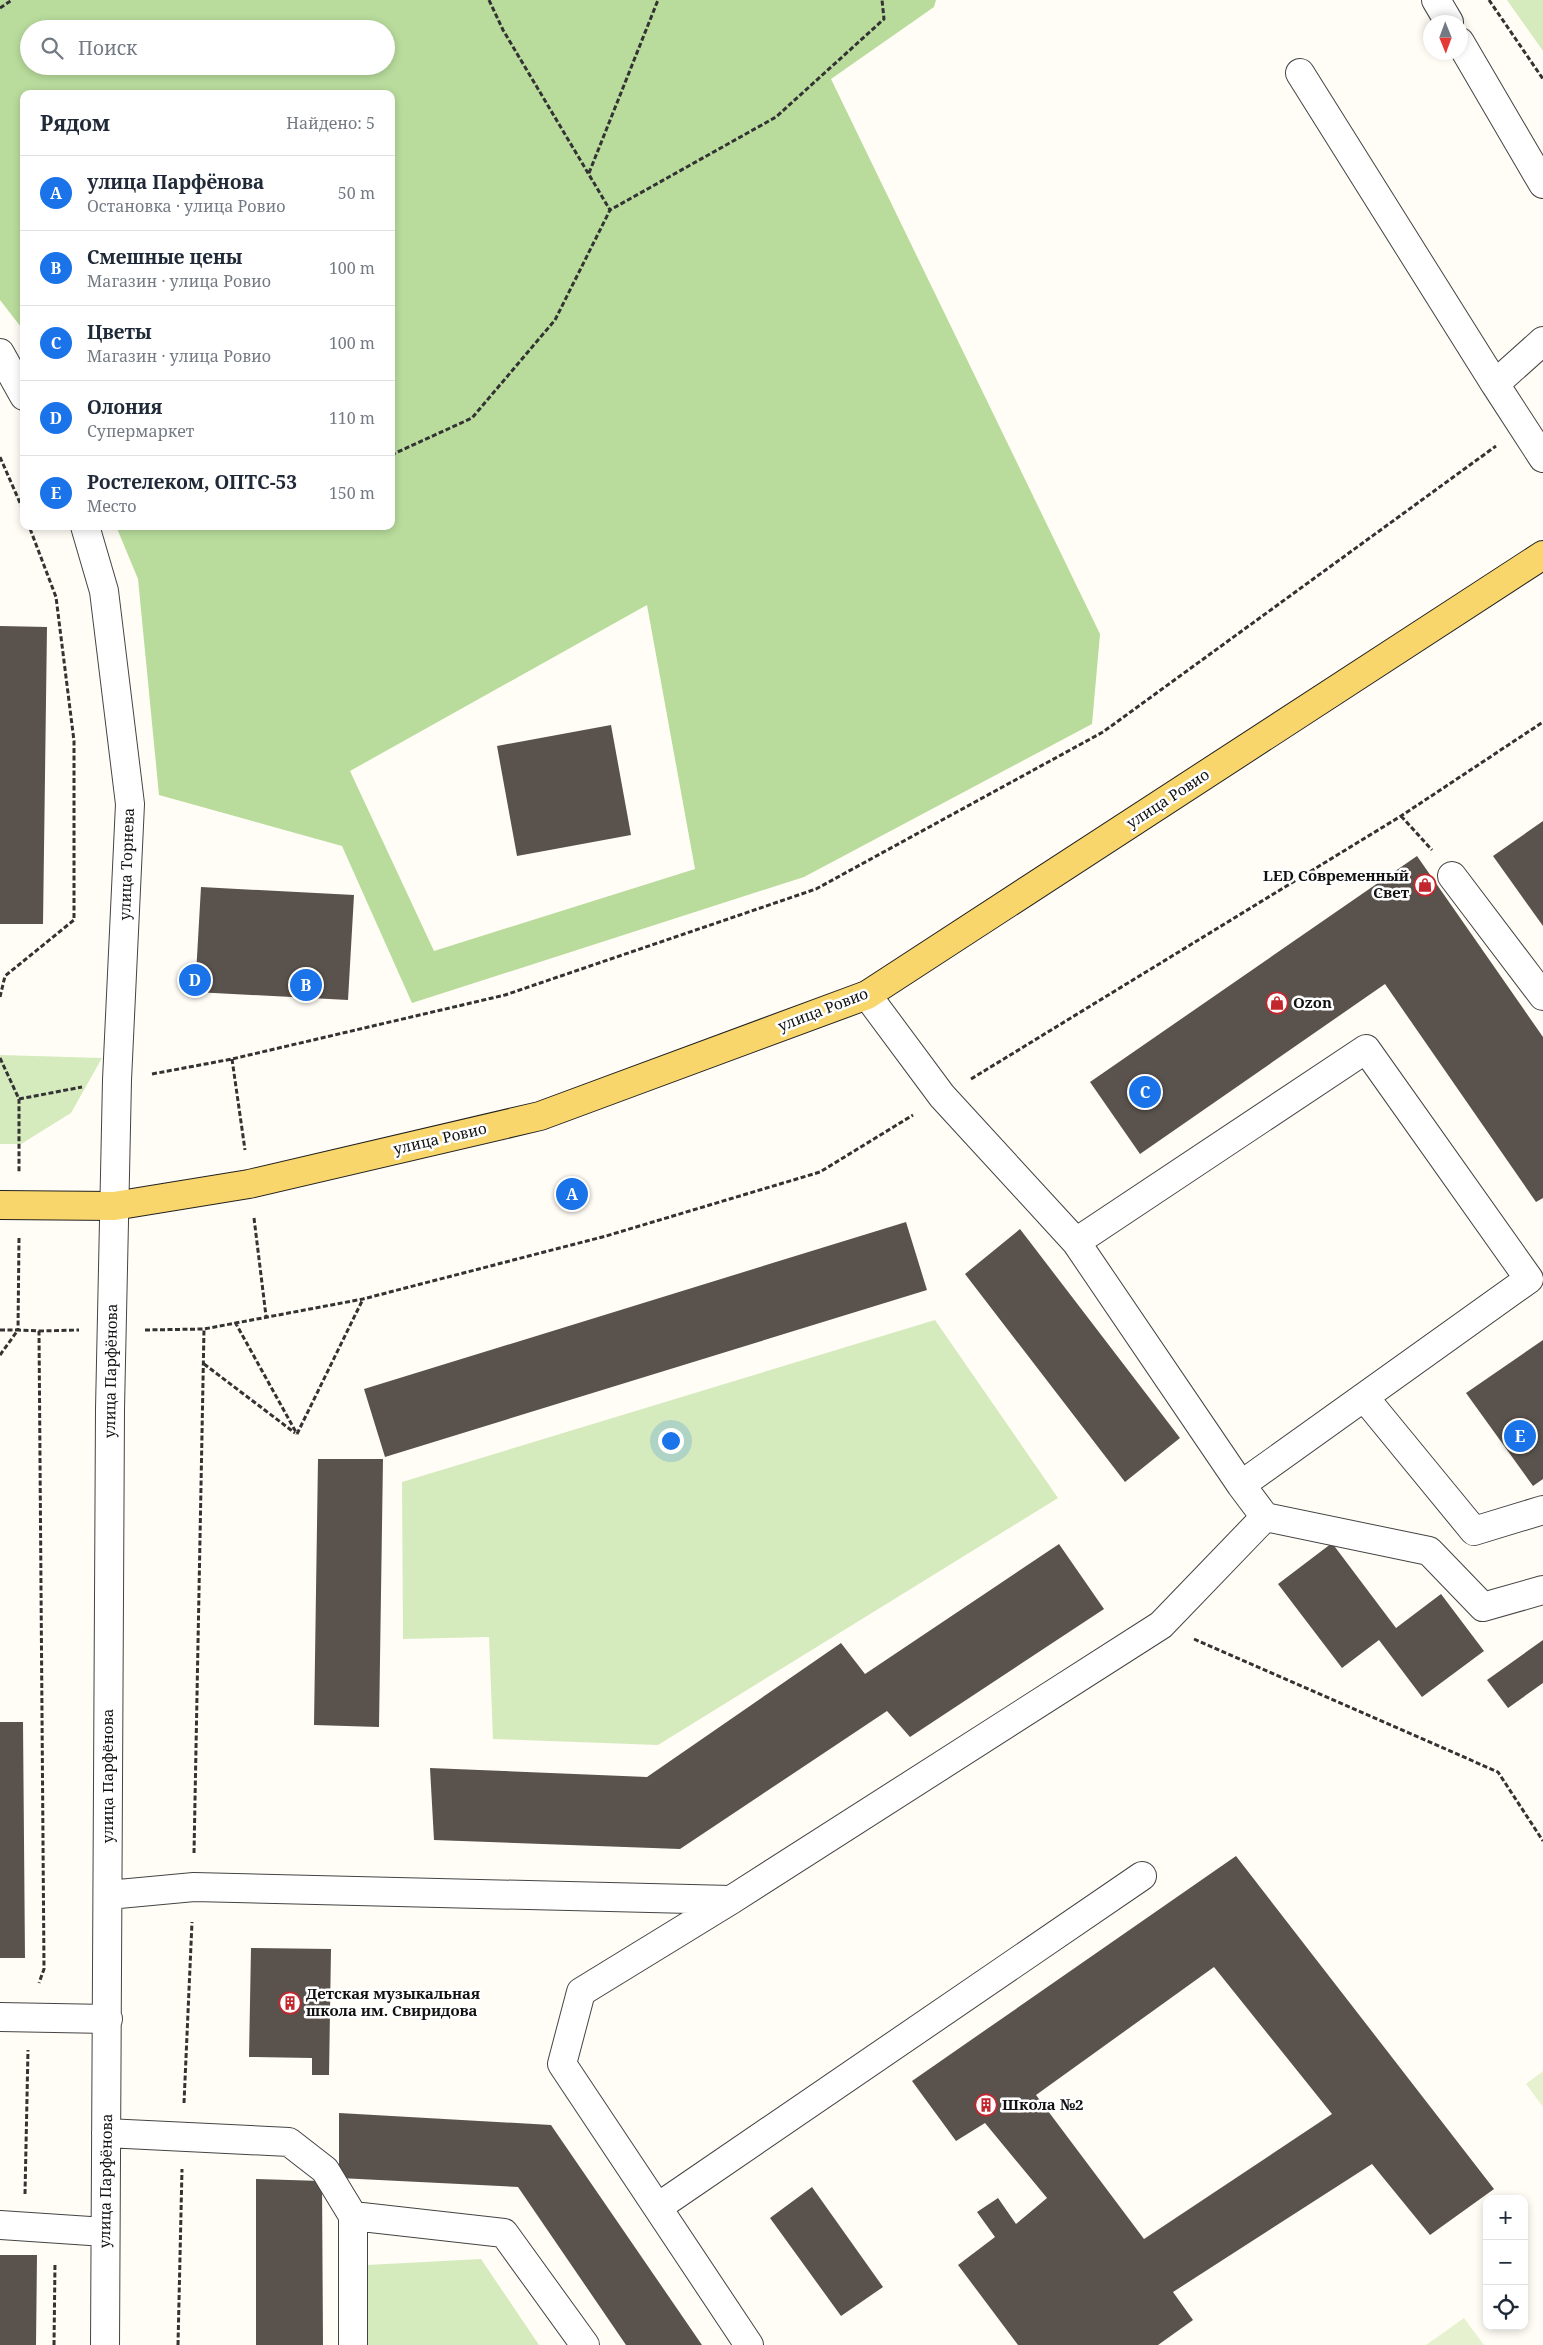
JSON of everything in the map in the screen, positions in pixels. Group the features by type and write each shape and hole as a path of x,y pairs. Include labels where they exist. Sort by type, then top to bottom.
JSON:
{"main road":[{"name":"улица Ровио","path":"10,1205 114,1206 249,1184 540,1116 867,995 1543,555"}],"street":[{"path":"1436,0 1445,15"},
{"path":"1468,56 1543,184"},
{"path":"1300,73 1543,458"},
{"path":"1495,384 1543,341"},
{"path":"0,353 20,389"},
{"name":"улица Торнева","path":"86,530 104,591 130,804 117,1080 114,1206"},
{"path":"1452,876 1543,996"},
{"path":"867,995 942,1096 1076,1242 1241,1485 1265,1517 1429,1551 1483,1607 1543,1590"},
{"path":"1076,1242 1366,1049 1536,1274 1241,1485"},
{"name":"улица Парфёнова","path":"105,2345 110,1409 114,1206"},
{"path":"1364,1397 1474,1531 1543,1510"},
{"path":"749,2345 562,2064 581,1992 731,1900 1161,1625 1265,1517"},
{"path":"658,2207 1142,1876"},
{"path":"108,1895 194,1887 731,1900"},
{"path":"0,2017 108,2019"},
{"path":"106,2133 289,2142 325,2170 352,2216 353,2345"},
{"path":"352,2216 504,2233 585,2345"},
{"path":"12,2225 105,2232"}],"path":[{"path":"0,8 12,0"},
{"path":"489,0 503,30 610,210"},
{"path":"588,174 658,0"},
{"path":"395,453 472,418 555,320 610,210 776,117 884,19 882,0"},
{"path":"1489,0 1543,79"},
{"path":"19,1099 232,1059 505,995 816,889 1103,732 1523,426"},
{"path":"0,457 20,503"},
{"path":"0,997 5,976 74,920 74,741 56,597 31,530"},
{"path":"1401,816 1452,876"},
{"path":"0,1058 19,1099 10,1205 18,1330 0,1355"},
{"path":"297,1434 363,1299"},
{"path":"235,1322 297,1434"},
{"path":"178,2345 183,2137 194,1887 204,1329"},
{"path":"0,1330 39,1331 44,1969 28,2017 12,2225 56,2244 54,2345"},
{"path":"204,1363 297,1434"},
{"path":"1161,1625 1498,1772 1543,1841"}],"green space":[{"path":"0,0 936,0 934,7 831,79 1100,634 1092,724 804,877 412,1003 342,846 159,795 138,579 118,530 395,530 395,90 20,90 20,326 0,300","holes":["647,605 695,869 434,951 350,771"]},
{"path":"1507,0 1543,0 1543,51"},
{"path":"0,1055 102,1058 71,1113 21,1144 0,1144"},
{"path":"935,1320 1058,1498 658,1745 493,1739 489,1637 403,1639 402,1482"},
{"path":"1543,2071 1543,2107 1526,2084"},
{"path":"481,2259 539,2345 367,2345 367,2265"},
{"path":"1464,2318 1484,2345 1426,2345"}],"building":[{"path":"0,626 47,627 43,924 0,924"},
{"path":"611,725 631,835 517,856 497,746"},
{"path":"1543,821 1543,926 1493,856"},
{"path":"1417,856 1543,1037 1543,1198 1536,1202 1385,984 1140,1154 1090,1082"},
{"path":"201,887 354,895 348,1000 195,992"},
{"path":"906,1222 927,1290 385,1457 364,1389"},
{"path":"1020,1229 1180,1438 1125,1482 965,1274"},
{"path":"1543,1340 1543,1479 1533,1486 1466,1393"},
{"path":"318,1459 383,1459 379,1727 314,1725"},
{"path":"1332,1543 1396,1628 1441,1594 1484,1651 1422,1697 1379,1640 1342,1668 1278,1584"},
{"path":"1059,1544 1104,1609 910,1737 887,1711 680,1849 434,1840 430,1768 647,1777 841,1643 865,1674"},
{"path":"1543,1640 1543,1683 1508,1708 1487,1680"},
{"path":"0,1722 23,1722 25,1958 0,1958"},
{"name":"Школа №2","path":"1236,1856 1494,2189 1483,2195 1483,2197 1430,2235 1372,2164 1173,2292 1193,2320 1158,2345 1018,2345 958,2265 995,2237 977,2212 998,2198 1016,2224 1047,2198 985,2123 956,2141 912,2081","holes":["1214,1967 1332,2114 1144,2239 1036,2095"]},
{"name":"Детская музыкальная школа им. Свиридова","path":"251,1948 331,1949 329,2075 312,2075 312,2058 249,2057"},
{"path":"339,2113 551,2125 702,2345 626,2345 518,2187 339,2178"},
{"path":"256,2179 322,2181 323,2345 256,2345"},
{"path":"812,2187 883,2287 841,2316 770,2218"},
{"path":"0,2255 37,2255 36,2345 0,2345"}],"place":[{"name":"LED Современный Свет","path":"1425,885"},
{"name":"Олония","path":"195,980"},
{"name":"Смешные цены","path":"306,985"},
{"name":"Ozon","path":"1277,1003"},
{"name":"Цветы","path":"1145,1092"},
{"name":"улица Парфёнова","path":"572,1194"},
{"name":"Ростелеком, ОПТС-53","path":"1520,1436"},
{"name":"Детская музыкальная школа им. Свиридова","path":"290,2003"},
{"name":"Школа №2","path":"986,2105"}]}
